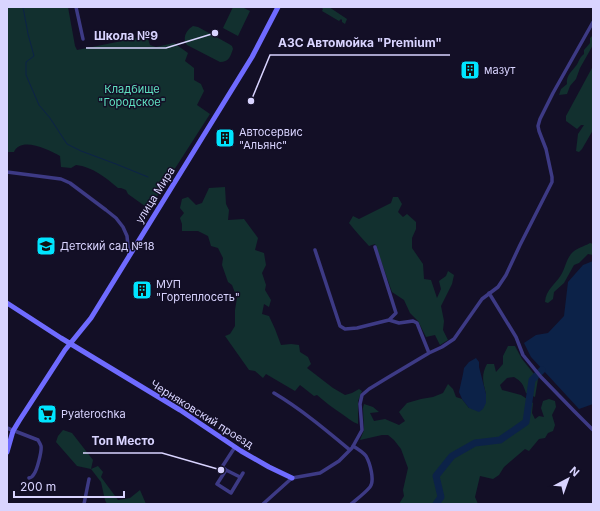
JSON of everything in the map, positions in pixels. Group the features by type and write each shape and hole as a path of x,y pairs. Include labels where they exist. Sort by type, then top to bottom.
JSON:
{"main road":[{"name":"улица Мира","path":"7,452 13,431 58,361 91,318 252,57 278,7"},
{"name":"Черняковский проезд","path":"7,303 180,410 235,447 269,467 292,478"}],"street":[{"path":"76,7 83,38"},
{"path":"262,504 292,478 320,473 339,461 354,446 362,430 360,404 362,395 369,389 454,339 482,299 498,287 506,275 552,182 546,149 538,126 540,119 593,22"},
{"path":"7,172 62,179 70,183 116,218 123,227 127,236 129,256"},
{"path":"375,247 396,313 389,320"},
{"path":"315,250 340,326 345,329 357,328 389,320 399,322 413,321 417,323 429,353"},
{"path":"488,293 516,337 523,355 529,363 541,378 593,430"},
{"path":"274,393 333,435 350,450"},
{"path":"7,428 38,440 42,448 34,474 29,478"},
{"path":"351,504 371,486 373,481 366,456 354,446"},
{"path":"235,447 222,467 240,477"},
{"path":"226,470 217,484 231,493 243,473"},
{"path":"84,504 89,479"}],"green space":[{"name":"Кладбище \"Городское\"","path":"7,7 68,7 77,50 147,36 150,45 156,47 174,43 188,53 185,61 194,68 194,80 201,84 204,91 197,105 210,114 149,209 128,194 126,190 118,188 93,170 76,165 71,168 61,167 60,156 42,148 23,145 18,147 14,152 7,152"},
{"path":"233,7 242,7 250,11 238,36 223,28"},
{"path":"321,7 329,7 347,19 345,24 341,19 339,21 322,11 323,9"},
{"path":"193,26 198,27 232,46 233,49 229,58 220,62 187,45 185,37 188,30"},
{"path":"593,35 593,45 580,68 576,79 570,86 567,94 559,95 561,89 567,84 569,75 584,54 584,50 590,43 590,38"},
{"path":"593,66 593,130 579,152 576,151 578,134 584,125 581,125 577,129 566,121 566,116"},
{"path":"225,187 226,204 229,210 228,220 244,219 258,238 255,250 264,253 266,265 262,273 266,285 265,290 271,300 269,307 264,304 262,314 269,316 281,345 299,345 300,352 308,357 311,364 307,368 333,388 345,395 359,389 362,391 358,401 358,424 326,403 317,395 314,396 300,385 295,391 266,374 263,378 255,371 249,370 225,336 230,334 235,326 237,298 232,285 228,282 222,265 223,258 218,248 211,246 208,236 198,231 182,231 180,218 184,213 180,208 182,199 188,197 196,205 202,203 209,188"},
{"path":"393,197 398,197 402,204 398,212 403,217 407,214 416,222 416,229 412,238 412,248 423,264 424,279 431,280 437,298 441,289 439,281 446,276 448,271 454,275 452,284 441,306 444,321 443,330 448,340 440,345 435,335 426,337 418,321 410,313 404,300 392,292 375,244 369,246 349,223 353,216 359,219 391,203"},
{"path":"590,243 593,244 593,255 588,254 579,263 574,265 564,283 554,292 553,299 548,303 545,302 547,294 564,270 571,254 577,249"},
{"path":"508,346 515,346 522,359 538,379 535,397 526,393 519,380 514,377 507,378 500,385 502,390 521,395 533,403 532,413 535,419 539,416 544,417 541,408 543,401 549,399 555,401 556,407 552,415 555,425 553,431 548,433 545,438 539,439 529,451 525,449 504,467 499,475 493,479 480,476 475,497 478,504 399,504 404,496 403,490 408,468 401,449 388,435 360,440 364,430 364,404 373,407 379,412 370,413 374,421 385,419 399,425 405,421 399,412 407,403 443,393 448,384 453,389 456,397 462,399 469,408 486,394 483,379 487,364 494,364 496,372 503,364 503,356"},
{"path":"63,430 72,433 93,460 91,469 77,466 56,442 58,436"},
{"path":"98,466 103,472 101,477 118,500 130,498 140,490 146,504 107,504 101,482 91,469"}],"water":[{"path":"593,261 593,404 579,409 531,357 524,343 536,335 548,333 564,316 568,282 583,265"},
{"path":"476,358 479,362 486,394 486,403 483,409 479,412 469,408 459,392 464,368 469,362"}],"waterway":[{"path":"23,7 34,56 26,62 26,75 39,105 50,118 67,144 81,151 148,177"},
{"path":"436,504 441,497 436,476 452,456 475,443 500,440 526,422 532,380 542,370"}],"place":[{"name":"Школа №9","path":"215,33"},
{"name":"мазут","path":"470,70"},
{"name":"АЗС Автомойка \"Premium\"","path":"251,101"},
{"name":"Автосервис \"Альянс\"","path":"225,138"},
{"name":"Детский сад №18","path":"46,246"},
{"name":"МУП \"Гортеплосеть\"","path":"142,290"},
{"name":"Pyaterochka","path":"47,414"},
{"name":"Топ Место","path":"221,470"}]}
